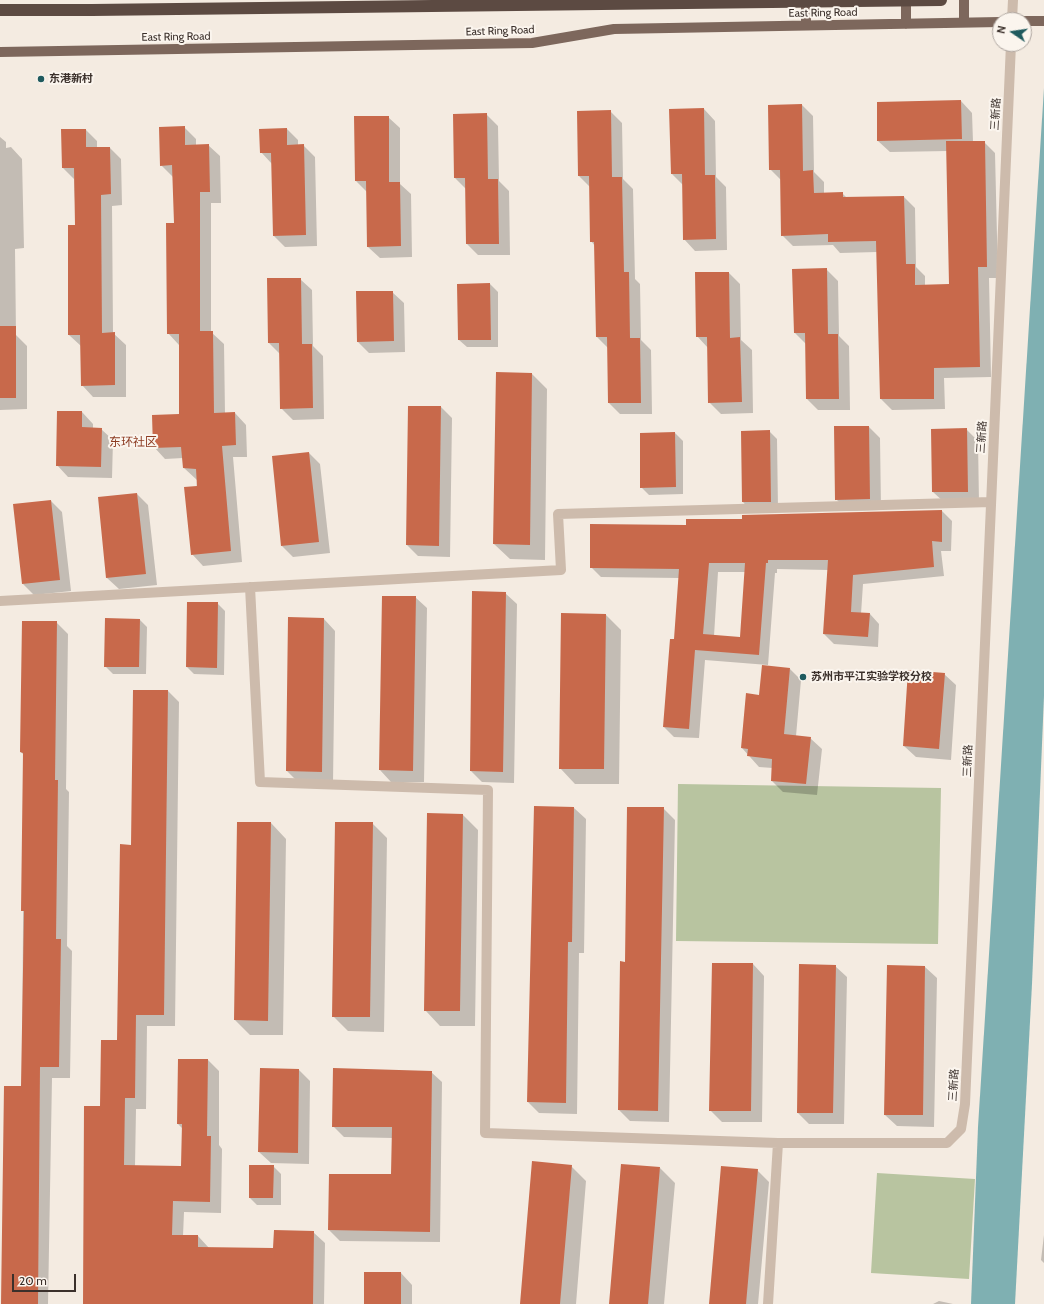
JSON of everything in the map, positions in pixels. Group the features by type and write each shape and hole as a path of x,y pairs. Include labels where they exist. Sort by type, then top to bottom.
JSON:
{"highway":[{"path":"0,10 940,0"}],"main road":[{"path":"806,0 806,25"},
{"path":"906,0 906,24"},
{"path":"964,0 964,22"},
{"path":"1032,21 1044,21"},
{"name":"East Ring Road","path":"0,52 532,43 614,29 992,22"}],"street":[{"path":"1012,12 1013,0"},
{"name":"三新路","path":"250,587 260,782 488,790 485,1133 778,1143 947,1142 961,1129 965,1104 1011,52"},
{"path":"0,601 561,570 558,514 991,502"},
{"path":"768,1304 778,1143"}],"green space":[{"path":"678,784 941,788 938,944 676,941"},
{"path":"877,1173 975,1179 969,1279 871,1273"}],"water":[{"path":"1044,88 1044,696 1032,984 1015,1304 971,1304 978,1127"}],"building":[{"path":"961,100 962,139 877,141 877,102"},
{"path":"802,104 803,171 813,170 814,193 843,192 843,197 904,196 906,264 915,264 915,285 949,284 946,141 985,141 987,267 978,267 980,367 934,368 934,399 880,399 876,241 828,242 828,234 781,236 780,170 769,170 768,105"},
{"path":"704,108 705,175 715,175 716,239 683,240 682,174 671,174 669,109"},
{"path":"611,110 612,177 622,177 624,272 629,272 630,338 640,338 641,403 608,403 607,337 596,337 594,242 590,242 589,176 578,176 577,111"},
{"path":"487,113 488,179 498,179 499,244 466,244 465,178 454,178 453,114"},
{"path":"354,116 389,116 389,182 400,182 401,246 367,247 366,181 355,181"},
{"path":"185,126 185,145 209,144 210,192 200,192 200,331 213,331 214,413 235,412 236,445 222,446 231,551 191,555 184,487 197,486 196,469 183,468 181,447 153,448 152,415 179,414 179,334 167,334 166,223 174,223 172,165 160,166 159,127"},
{"path":"287,128 287,145 304,144 306,235 273,236 271,153 260,153 259,129"},
{"path":"61,129 86,129 86,147 110,147 111,194 101,195 102,333 115,332 115,385 81,386 80,335 68,335 68,225 75,225 74,168 62,168"},
{"path":"827,268 828,334 838,334 839,399 806,399 805,333 794,333 792,269"},
{"path":"695,272 729,272 730,338 740,337 742,402 708,403 707,337 696,337"},
{"path":"267,278 301,278 302,344 312,344 313,408 280,409 279,343 268,343"},
{"path":"490,283 491,340 458,340 457,284"},
{"path":"356,291 393,291 394,341 357,342"},
{"path":"0,326 16,326 16,398 0,398"},
{"path":"496,372 532,373 530,545 493,544"},
{"path":"408,406 441,406 439,546 406,545"},
{"path":"57,411 82,411 82,427 102,428 101,467 56,466"},
{"path":"834,426 869,426 870,499 835,500"},
{"path":"967,428 968,492 932,492 931,429"},
{"path":"770,430 771,502 742,502 741,431"},
{"path":"675,432 676,487 640,488 640,433"},
{"path":"309,452 319,542 281,546 272,456"},
{"path":"137,493 146,574 106,578 98,497"},
{"path":"51,500 60,580 22,584 13,504"},
{"path":"942,510 942,542 932,541 934,567 853,575 851,612 870,613 868,637 823,634 828,560 768,560 768,563 766,563 759,655 695,650 689,729 663,727 670,639 674,639 679,569 590,568 590,524 686,525 686,519 742,519 742,515","holes":["709,563 745,563 740,637 703,634"]},
{"path":"472,591 506,592 503,772 470,771"},
{"path":"382,596 416,596 413,771 379,770"},
{"path":"187,602 218,602 217,668 186,667"},
{"path":"561,613 606,614 604,769 559,769"},
{"path":"288,617 324,618 322,772 286,771"},
{"path":"105,618 140,619 139,667 104,667"},
{"path":"22,621 57,621 55,780 58,780 56,939 61,939 59,1067 40,1067 38,1304 1,1304 4,1086 21,1086 24,911 21,911 23,753 20,752"},
{"path":"762,665 790,668 784,734 811,737 806,784 771,781 772,759 747,756 748,749 741,748 746,693 759,695"},
{"path":"908,670 945,673 939,749 903,746"},
{"path":"133,690 168,690 164,1015 136,1015 135,1098 125,1098 124,1165 181,1166 182,1124 177,1124 178,1059 208,1059 207,1136 211,1136 210,1202 173,1201 172,1235 198,1235 198,1247 273,1248 274,1230 314,1231 313,1304 83,1304 84,1106 100,1106 101,1040 117,1040 120,844 131,845"},
{"path":"534,806 574,807 572,942 568,942 566,1103 527,1102"},
{"path":"627,807 664,807 658,1111 618,1110 620,961 625,962"},
{"path":"427,813 463,814 460,1011 424,1011"},
{"path":"237,822 271,822 268,1021 234,1020"},
{"path":"335,822 373,822 370,1017 332,1017"},
{"path":"712,963 753,963 751,1111 709,1111"},
{"path":"799,964 836,965 833,1113 797,1113"},
{"path":"887,965 925,966 923,1115 884,1115"},
{"path":"260,1068 299,1069 298,1153 258,1152"},
{"path":"333,1068 432,1071 430,1232 328,1230 329,1174 391,1174 392,1127 332,1127"},
{"path":"532,1161 572,1165 560,1304 520,1304"},
{"path":"621,1164 660,1167 648,1304 609,1304"},
{"path":"249,1165 274,1165 273,1198 249,1198"},
{"path":"721,1166 758,1169 746,1304 709,1304"},
{"path":"364,1272 401,1272 401,1304 364,1304"}],"place":[{"name":"东港新村","path":"41,79"},
{"name":"苏州市平江实验学校分校","path":"803,677"}],"district":[{"name":"东环社区","path":"133,442"}]}
